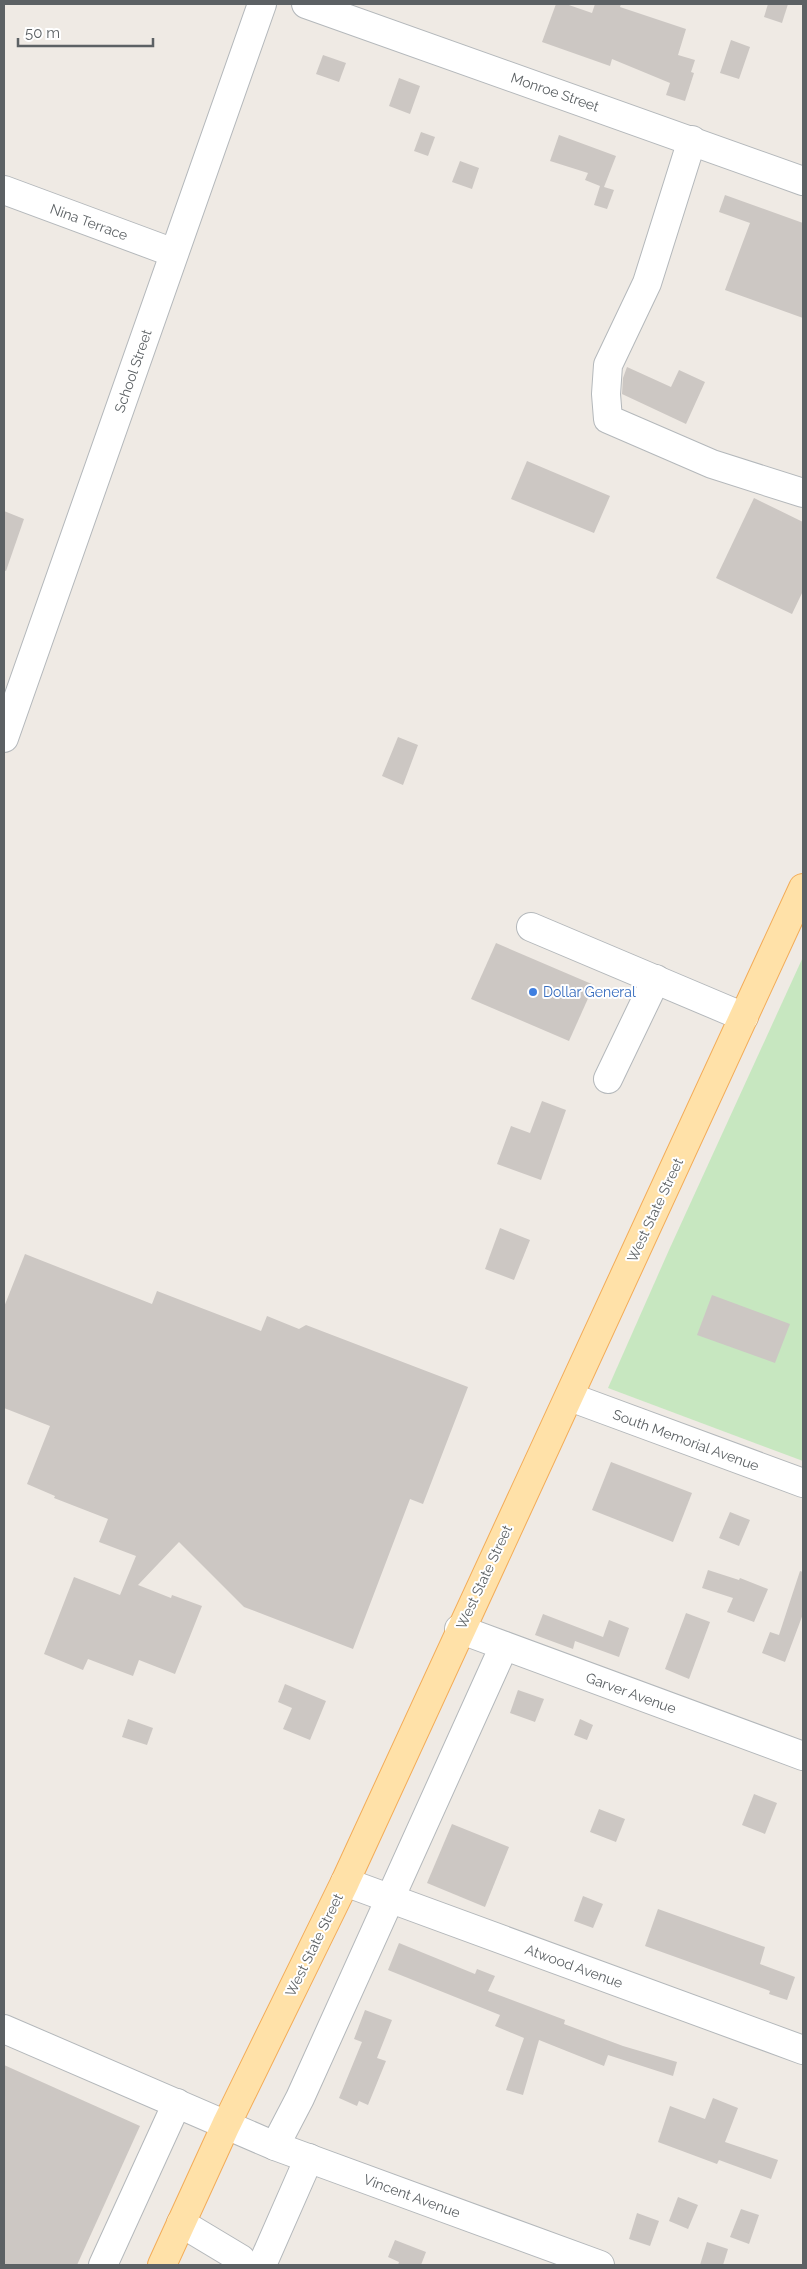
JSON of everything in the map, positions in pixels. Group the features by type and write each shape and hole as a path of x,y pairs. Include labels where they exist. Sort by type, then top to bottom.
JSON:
{"main road":[{"name":"West State Street","path":"162,2265 226,2125 344,1882 459,1630 570,1397 803,888"}],"street":[{"name":"School Street","path":"4,738 262,4"},
{"name":"Monroe Street","path":"306,4 803,181"},
{"path":"692,140 647,283 608,365 606,394 608,419 712,464 803,493"},
{"name":"Nina Terrace","path":"4,190 174,253"},
{"path":"531,927 744,1017"},
{"path":"608,1079 656,980"},
{"name":"South Memorial Avenue","path":"570,1397 803,1482"},
{"name":"Garver Avenue","path":"459,1630 803,1756"},
{"path":"275,2146 300,2098 504,1646"},
{"name":"Atwood Avenue","path":"344,1882 803,2050"},
{"name":"Vincent Avenue","path":"4,2029 275,2146 600,2265"},
{"path":"103,2265 177,2103"},
{"path":"181,2223 248,2264 309,2158"}],"green space":[{"path":"803,957 803,1461 608,1388"}],"building":[{"path":"556,4 566,4 592,13 595,4 621,4 620,7 686,29 678,55 695,60 691,72 694,73 685,101 666,95 670,83 612,59 610,66 542,42"},
{"path":"768,4 788,4 782,23 764,17"},
{"path":"731,40 750,47 739,79 720,73"},
{"path":"323,55 346,63 339,82 316,74"},
{"path":"399,78 420,86 410,114 389,106"},
{"path":"421,132 435,137 428,156 414,151"},
{"path":"559,135 616,156 604,187 614,190 607,209 594,205 600,186 585,180 588,173 550,161"},
{"path":"460,161 479,168 472,189 452,182"},
{"path":"725,195 803,223 803,318 725,290 750,223 719,212"},
{"path":"627,367 671,387 679,370 705,382 686,424 622,394 623,378"},
{"path":"527,461 610,496 594,533 511,499"},
{"path":"754,498 803,522 803,591 792,614 716,578"},
{"path":"4,511 24,519 6,571 4,570"},
{"path":"398,737 418,745 403,785 382,776"},
{"name":"Dollar General","path":"496,943 594,985 569,1041 471,999"},
{"path":"542,1101 566,1110 541,1180 497,1164 511,1126 530,1133"},
{"path":"500,1228 530,1240 514,1280 485,1269"},
{"path":"25,1254 152,1304 157,1291 261,1331 267,1316 299,1329 306,1325 468,1387 423,1504 410,1499 353,1649 244,1607 179,1542 138,1585 171,1598 172,1595 202,1606 175,1674 139,1660 133,1676 88,1659 83,1670 44,1654 74,1577 120,1595 136,1556 99,1542 108,1519 54,1498 55,1496 27,1484 50,1426 4,1408 4,1307"},
{"path":"712,1295 790,1324 775,1363 697,1335"},
{"path":"611,1462 692,1493 673,1542 592,1510"},
{"path":"730,1512 750,1520 739,1546 719,1538"},
{"path":"708,1570 739,1580 740,1578 768,1589 754,1622 727,1612 733,1598 702,1588"},
{"path":"800,1571 803,1572 803,1614 785,1662 762,1653 770,1632 779,1635"},
{"path":"686,1613 710,1622 689,1679 665,1669"},
{"path":"543,1614 603,1637 609,1620 629,1628 619,1657 575,1641 573,1649 535,1635"},
{"path":"285,1684 326,1701 310,1740 283,1729 292,1708 278,1702"},
{"path":"518,1690 544,1699 535,1722 510,1713"},
{"path":"128,1719 153,1728 147,1745 122,1737"},
{"path":"580,1719 593,1725 587,1740 574,1735"},
{"path":"754,1794 777,1803 765,1834 742,1825"},
{"path":"599,1809 625,1819 616,1842 590,1832"},
{"path":"452,1824 509,1847 485,1907 427,1883"},
{"path":"583,1896 603,1904 593,1928 574,1921"},
{"path":"658,1909 765,1947 760,1964 795,1977 787,2000 769,1994 770,1991 645,1946"},
{"path":"399,1943 475,1974 477,1969 495,1976 488,1991 565,2020 564,2024 623,2046 677,2062 673,2076 608,2055 604,2066 539,2040 523,2095 506,2090 524,2038 495,2026 500,2015 388,1970"},
{"path":"365,2010 392,2020 377,2058 386,2061 368,2105 359,2101 357,2106 339,2098 362,2042 354,2039"},
{"path":"4,2065 140,2126 77,2265 4,2265"},
{"path":"713,2098 738,2108 725,2142 778,2160 771,2179 719,2160 717,2164 658,2142 670,2106 705,2119"},
{"path":"678,2197 698,2205 688,2229 669,2221"},
{"path":"741,2209 759,2215 749,2244 730,2237"},
{"path":"637,2213 659,2221 650,2246 629,2239"},
{"path":"395,2240 426,2252 421,2265 398,2265 399,2262 388,2257"},
{"path":"707,2242 728,2249 723,2265 700,2265"}],"place":[{"name":"Dollar General","path":"533,992"}]}
